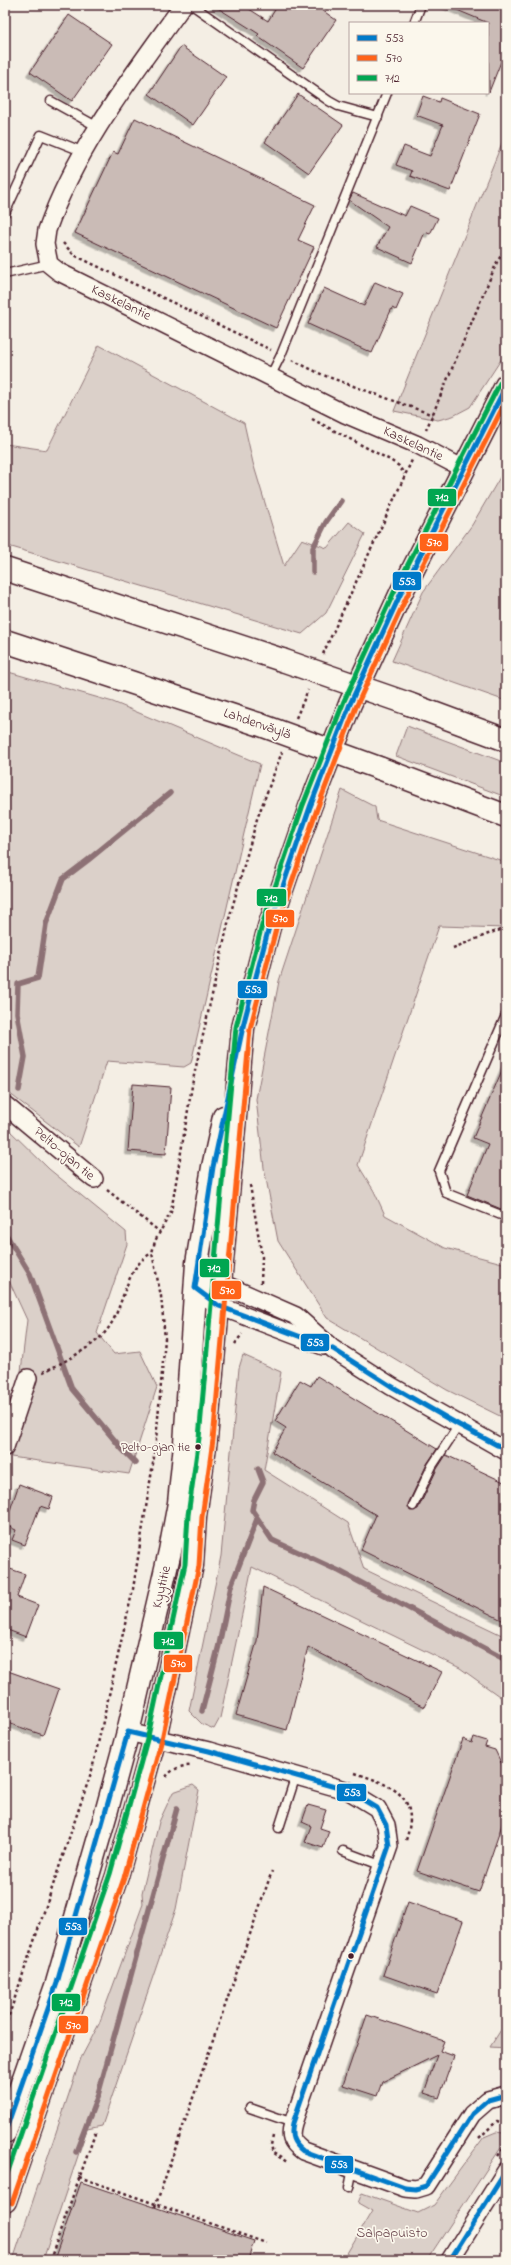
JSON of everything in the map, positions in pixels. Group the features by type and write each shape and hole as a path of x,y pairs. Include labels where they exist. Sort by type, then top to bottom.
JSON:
{"main road":[{"name":"Kyytitie","path":"5,2132 56,1983 128,1732 170,1551 179,1503 193,1343 194,1288 213,1167 244,1028 269,927 310,806 344,718 401,593 506,386"},
{"path":"5,569 282,660 409,704 506,740"},
{"name":"Lahdenväylä","path":"5,641 258,724 506,816"},
{"name":"Kyytitie","path":"5,2201 118,1876 155,1738 192,1565 195,1516 206,1439 219,1306 244,1028"}],"street":[{"path":"49,264 45,244 47,230 84,152 98,127 184,5"},
{"name":"Kaskelantie","path":"49,264 59,272 270,377 345,414 418,445 464,469"},
{"name":"Pelto-ojan tie","path":"5,1105 94,1179"},
{"path":"194,1288 221,1283 296,1316 333,1349 391,1386 459,1425 503,1447"},
{"path":"194,1288 219,1306 333,1349"},
{"path":"5,1446 28,1378"},
{"path":"128,1732 296,1774 349,1791 377,1808 386,1825 389,1846 383,1866 286,2120 292,2143 303,2151 405,2188 416,2189 426,2186 472,2114 488,2100 506,2095"},
{"path":"450,2260 506,2171"}],"lane":[{"path":"192,5 338,106 378,117"},
{"path":"414,22 422,5"},
{"path":"270,377 281,355 387,94"},
{"path":"51,101 98,127"},
{"path":"5,213 41,135 84,152"},
{"path":"5,274 49,264"},
{"path":"506,1015 439,1171 446,1193 506,1217"},
{"path":"413,1506 432,1466 459,1425"},
{"path":"279,1828 296,1774"},
{"path":"343,1851 383,1866"},
{"path":"250,2108 286,2120"},
{"path":"349,2188 353,2168"}],"path":[{"path":"63,236 63,242 74,255 323,375 433,415"},
{"path":"453,948 496,931 506,929"},
{"name":"Pelto-ojan tie","path":"94,1179 160,1232"},
{"path":"253,1210 262,1257 262,1273"},
{"path":"49,1369 96,1341 108,1330 138,1264 152,1252 160,1232 168,1218"},
{"path":"5,2027 92,1770 133,1589 155,1451 165,1339 161,1296 152,1252"},
{"path":"156,2206 272,1871"},
{"path":"506,2049 502,2053 506,2074"},
{"path":"286,2120 270,2145 273,2153 281,2160 288,2162"},
{"path":"475,2143 484,2131 497,2121 506,2124"},
{"path":"50,2260 96,2131"},
{"path":"79,2177 156,2206 266,2243"}],"green space":[{"path":"506,133 506,352 470,407 453,416 438,420 394,411"},
{"path":"99,345 244,423 253,463 284,566 302,539 327,548 349,522 365,534 326,613 302,634 5,545 5,444 47,450"},
{"path":"506,467 506,701 392,661 423,592 472,525"},
{"path":"5,671 113,702 260,764 191,1063 184,1067 107,1061 79,1147 5,1090"},
{"path":"407,726 506,763 506,797 396,756"},
{"path":"342,790 375,807 377,820 506,862 506,928 439,926 358,1165 374,1191 385,1215 445,1248 506,1264 506,1419 447,1390 327,1318 278,1241 264,1168 256,1099 279,981"},
{"path":"5,1126 49,1169 126,1232 127,1244 97,1333 114,1354 140,1351 157,1387 129,1474 11,1457 27,1320 5,1272"},
{"path":"243,1355 281,1372 264,1470 348,1523 364,1569 506,1637 506,1701 460,1668 252,1567 220,1718 214,1729 202,1724 189,1711 221,1556 239,1368"},
{"path":"193,1785 199,1790 176,1909 102,2126 87,2129 43,2260 13,2260 81,2058 99,2024 143,1904 142,1893 159,1822 173,1792"},
{"path":"506,2022 506,2048 490,2047"},
{"name":"Salpapuisto","path":"496,2132 503,2133 506,2140 427,2260 343,2260 372,2211 358,2203 362,2193 418,2213 434,2205 484,2137"}],"building":[{"path":"213,5 243,5 268,21 278,5 315,5 336,20 303,68 257,36 259,34"},
{"path":"445,5 506,5 506,49 489,92 489,22 486,22"},
{"path":"69,15 112,44 72,101 30,72"},
{"path":"181,46 226,77 193,125 149,94"},
{"path":"298,94 343,125 309,173 265,142"},
{"path":"423,96 439,102 440,98 480,114 450,191 410,176 412,171 396,165 404,146 430,156 443,125 416,115"},
{"path":"135,118 315,205 298,240 314,247 276,328 75,233 113,152 118,154"},
{"path":"353,193 405,216 410,206 438,218 430,234 425,232 412,263 377,247 388,227 349,200"},
{"path":"375,282 403,294 396,310 392,308 372,353 308,324 324,288 364,306"},
{"path":"506,1061 506,1211 467,1195 488,1144 473,1138"},
{"path":"133,1084 171,1087 166,1154 128,1151"},
{"path":"317,1376 437,1449 427,1464 408,1504 410,1511 418,1509 437,1469 446,1455 506,1483 506,1622 361,1550 376,1515 272,1452 286,1428 275,1421 300,1380 311,1386"},
{"path":"19,1484 53,1497 49,1509 40,1506 25,1545 12,1540 16,1530 5,1525"},
{"path":"10,1569 25,1574 17,1597 38,1605 26,1637 5,1629 5,1581"},
{"path":"263,1587 442,1672 424,1707 308,1647 287,1730 236,1715 257,1641"},
{"path":"5,1670 59,1689 43,1735 5,1722"},
{"path":"474,1737 487,1741 485,1747 495,1750 506,1773 506,1813 479,1892 417,1871 463,1739 472,1743"},
{"path":"308,1805 326,1810 320,1828 329,1831 323,1848 305,1842 311,1826 302,1822"},
{"path":"408,1902 463,1921 437,1994 383,1975"},
{"path":"367,2015 444,2041 440,2051 454,2056 439,2098 424,2093 437,2055 382,2082 377,2096 343,2085"},
{"path":"81,2182 254,2241 248,2260 54,2260"}],"waterway":[{"path":"313,572 313,548 326,522 341,501"},
{"path":"19,1090 25,1057 17,1013 18,984 38,978 46,924 63,879 170,793"},
{"path":"5,1233 30,1274 72,1389 122,1449 136,1463"},
{"path":"258,1469 263,1482 254,1500 252,1510 272,1540 339,1571 506,1660"},
{"path":"202,1711 219,1645 231,1586 257,1519"},
{"path":"76,2152 98,2095 177,1808"}],"transit line":[{"name":"712","path":"5,2180 110,1874 148,1736 185,1564 188,1515 199,1438 236,1027 262,925 303,805 344,701 395,590 500,383"},
{"name":"553","path":"506,386 401,593 350,704 310,807 269,927 244,1022 213,1167 195,1288 219,1306 333,1349 391,1386 459,1425 497,1445 506,1447"},
{"name":"570","path":"12,2203 124,1878 162,1739 199,1566 202,1517 213,1440 250,1029 276,929 317,809 356,707 407,596 506,401"},
{"name":"553","path":"5,2132 57,1983 128,1732 209,1751 349,1791 377,1808 386,1825 389,1846 293,2123 293,2139 303,2151 405,2188 416,2189 426,2186 472,2114 488,2100 506,2095"},
{"name":"553","path":"450,2260 506,2171"}],"place":[{"name":"Pelto-ojan tie","path":"198,1447"}]}
